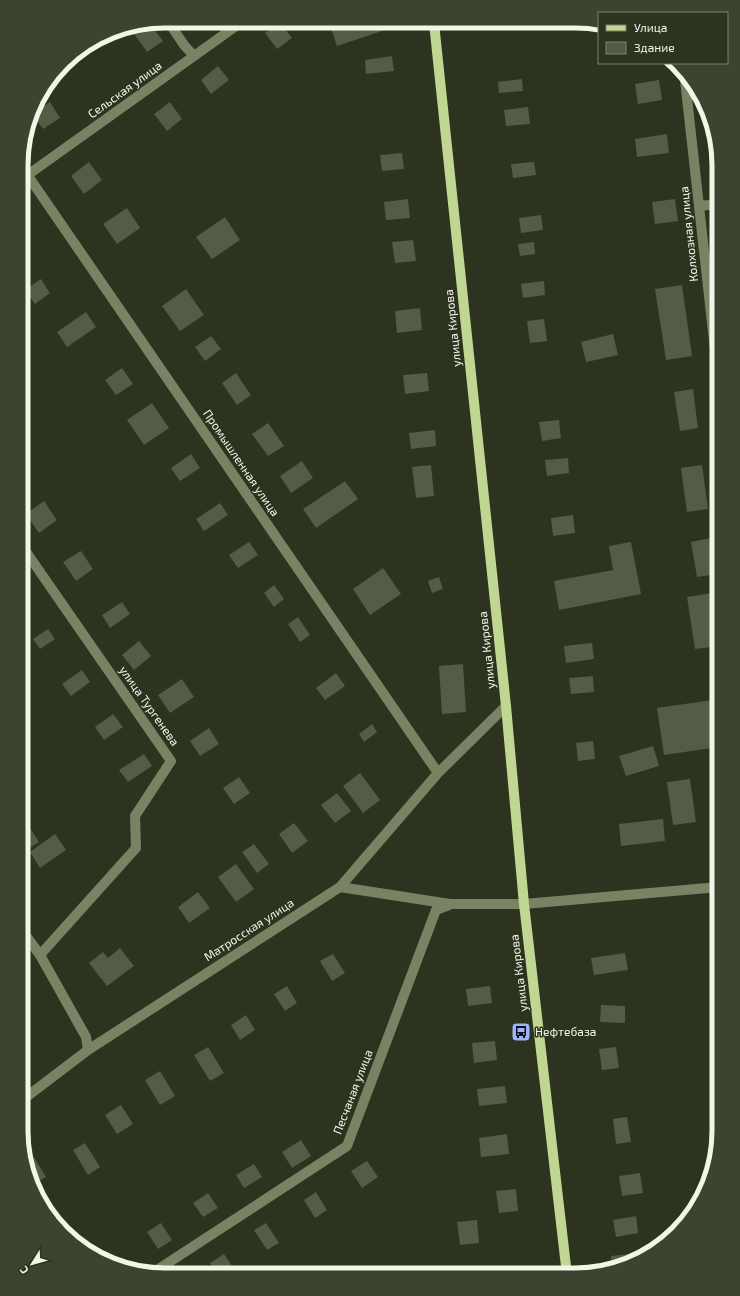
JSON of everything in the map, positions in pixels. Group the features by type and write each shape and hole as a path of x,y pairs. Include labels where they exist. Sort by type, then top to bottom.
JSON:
{"main road":[{"name":"улица Кирова","path":"435,28 506,706 524,904 566,1268"}],"street":[{"path":"173,28 184,45 194,56"},
{"name":"Сельская улица","path":"28,171 234,28"},
{"name":"Колхозная улица","path":"686,85 712,323"},
{"name":"Промышленная улица","path":"28,180 438,772"},
{"path":"699,206 712,205"},
{"name":"улица Тургенева","path":"28,555 171,761 135,816 136,848 40,955"},
{"name":"Матросская улица","path":"28,1096 88,1050 340,886 438,772 506,706"},
{"path":"340,886 450,904 524,904 712,888"},
{"name":"Песчаная улица","path":"161,1268 347,1146 436,910 450,904"},
{"path":"28,939 40,955 86,1037 88,1050"}],"building":[{"path":"153,28 163,41 147,52 133,32"},
{"path":"272,28 284,28 292,38 277,49 265,33"},
{"path":"331,28 384,28 385,30 337,46"},
{"path":"392,56 394,71 366,74 365,60"},
{"path":"218,66 229,80 211,94 201,80"},
{"path":"522,79 523,91 499,93 498,82"},
{"path":"659,80 662,100 638,104 635,84"},
{"path":"50,102 60,118 43,129 36,119 40,109"},
{"path":"170,102 182,119 167,131 154,114"},
{"path":"528,107 530,124 506,126 504,110"},
{"path":"667,134 669,153 637,157 635,139"},
{"path":"402,153 404,169 382,171 380,155"},
{"path":"89,162 102,180 84,194 71,176"},
{"path":"534,162 536,175 513,178 511,164"},
{"path":"408,199 410,218 386,220 384,202"},
{"path":"675,199 678,221 655,224 652,202"},
{"path":"127,208 140,228 117,244 103,224"},
{"path":"541,215 543,230 521,233 519,218"},
{"path":"225,217 240,240 212,259 196,237"},
{"path":"413,240 416,261 395,263 392,242"},
{"path":"534,242 535,254 520,256 518,244"},
{"path":"41,279 50,293 35,304 28,294 28,288"},
{"path":"544,281 545,295 523,298 521,284"},
{"path":"682,285 692,356 666,360 655,289"},
{"path":"186,289 204,315 180,331 162,306"},
{"path":"420,308 422,330 397,333 395,311"},
{"path":"86,312 96,327 67,347 57,332"},
{"path":"544,319 547,341 530,343 527,321"},
{"path":"613,334 618,355 586,362 581,342"},
{"path":"211,336 221,349 205,361 195,347"},
{"path":"122,368 133,384 116,395 105,380"},
{"path":"236,373 251,395 237,405 222,383"},
{"path":"427,373 429,391 405,394 403,375"},
{"path":"693,389 698,428 680,431 674,392"},
{"path":"152,403 169,428 144,445 127,420"},
{"path":"559,420 561,438 542,441 539,422"},
{"path":"268,423 284,446 268,456 252,434"},
{"path":"435,430 436,446 411,449 409,433"},
{"path":"191,454 200,468 180,481 171,468"},
{"path":"568,458 569,473 547,476 545,460"},
{"path":"302,461 313,478 291,493 280,476"},
{"path":"431,465 434,496 416,498 412,467"},
{"path":"702,465 708,509 687,512 681,468"},
{"path":"345,481 358,499 316,528 303,509"},
{"path":"44,501 57,520 39,533 28,517 28,513"},
{"path":"220,503 228,515 204,531 196,519"},
{"path":"573,515 575,533 553,536 551,518"},
{"path":"711,538 712,575 697,577 691,542"},
{"path":"249,542 258,555 238,568 229,555"},
{"path":"631,542 641,594 559,610 554,581 613,570 609,546"},
{"path":"81,551 93,569 76,581 63,562"},
{"path":"383,568 401,594 370,615 353,589"},
{"path":"439,577 443,589 432,593 428,581"},
{"path":"274,585 284,599 274,607 264,593"},
{"path":"712,593 712,647 695,649 687,597"},
{"path":"122,602 130,614 110,628 102,615"},
{"path":"298,617 310,635 300,642 288,624"},
{"path":"48,629 55,639 40,649 33,639"},
{"path":"139,641 151,656 134,670 122,655"},
{"path":"592,643 594,659 566,663 564,646"},
{"path":"463,664 466,712 442,714 439,666"},
{"path":"82,670 90,682 71,696 62,684"},
{"path":"336,673 345,686 325,700 316,688"},
{"path":"593,676 594,692 571,694 569,678"},
{"path":"182,679 194,697 170,713 158,695"},
{"path":"712,700 712,748 664,755 657,708"},
{"path":"113,714 123,727 104,740 95,727"},
{"path":"372,724 377,732 364,742 359,734"},
{"path":"209,728 219,744 200,756 190,741"},
{"path":"593,741 595,759 578,761 576,743"},
{"path":"653,746 659,766 626,776 619,756"},
{"path":"144,754 152,766 128,782 119,770"},
{"path":"360,773 380,800 363,813 343,786"},
{"path":"239,777 250,793 234,804 223,788"},
{"path":"690,779 696,822 673,825 667,782"},
{"path":"337,793 351,811 335,823 321,805"},
{"path":"663,819 665,841 621,846 619,824"},
{"path":"294,823 308,841 292,853 279,834"},
{"path":"28,825 39,842 28,849"},
{"path":"55,834 66,850 40,868 30,852"},
{"path":"254,844 269,864 257,873 242,852"},
{"path":"236,864 254,889 236,902 218,877"},
{"path":"198,892 210,908 189,923 178,907"},
{"path":"120,948 134,966 107,986 89,963 103,952 108,958"},
{"path":"625,953 628,970 594,975 591,958"},
{"path":"333,954 345,973 332,981 320,961"},
{"path":"287,986 297,1003 285,1011 274,994"},
{"path":"490,986 492,1003 468,1006 466,989"},
{"path":"601,1005 625,1006 625,1023 600,1022"},
{"path":"246,1015 255,1030 240,1040 231,1025"},
{"path":"495,1041 497,1060 474,1063 472,1043"},
{"path":"208,1047 224,1073 210,1081 194,1055"},
{"path":"616,1047 619,1068 602,1070 599,1049"},
{"path":"160,1071 175,1096 160,1105 145,1080"},
{"path":"505,1086 507,1103 479,1106 477,1089"},
{"path":"121,1105 133,1124 117,1134 105,1115"},
{"path":"627,1117 631,1142 616,1144 613,1119"},
{"path":"507,1134 509,1154 481,1157 479,1138"},
{"path":"301,1140 311,1156 292,1168 282,1152"},
{"path":"85,1143 100,1167 88,1175 73,1150"},
{"path":"30,1151 46,1177 37,1182 35,1175"},
{"path":"367,1161 378,1177 362,1188 351,1171"},
{"path":"254,1164 262,1177 244,1188 236,1175"},
{"path":"640,1173 643,1193 622,1196 619,1176"},
{"path":"516,1189 518,1211 499,1213 496,1191"},
{"path":"316,1192 327,1210 315,1218 304,1200"},
{"path":"208,1193 218,1208 203,1217 193,1203"},
{"path":"636,1216 638,1233 616,1237 613,1220"},
{"path":"477,1220 479,1243 460,1245 457,1222"},
{"path":"161,1223 172,1240 158,1249 147,1232"},
{"path":"266,1223 279,1243 267,1250 254,1230"},
{"path":"224,1254 233,1268 213,1268 210,1263"},
{"path":"637,1254 612,1263 611,1256"}],"place":[{"name":"Нефтебаза","path":"521,1032"}]}
